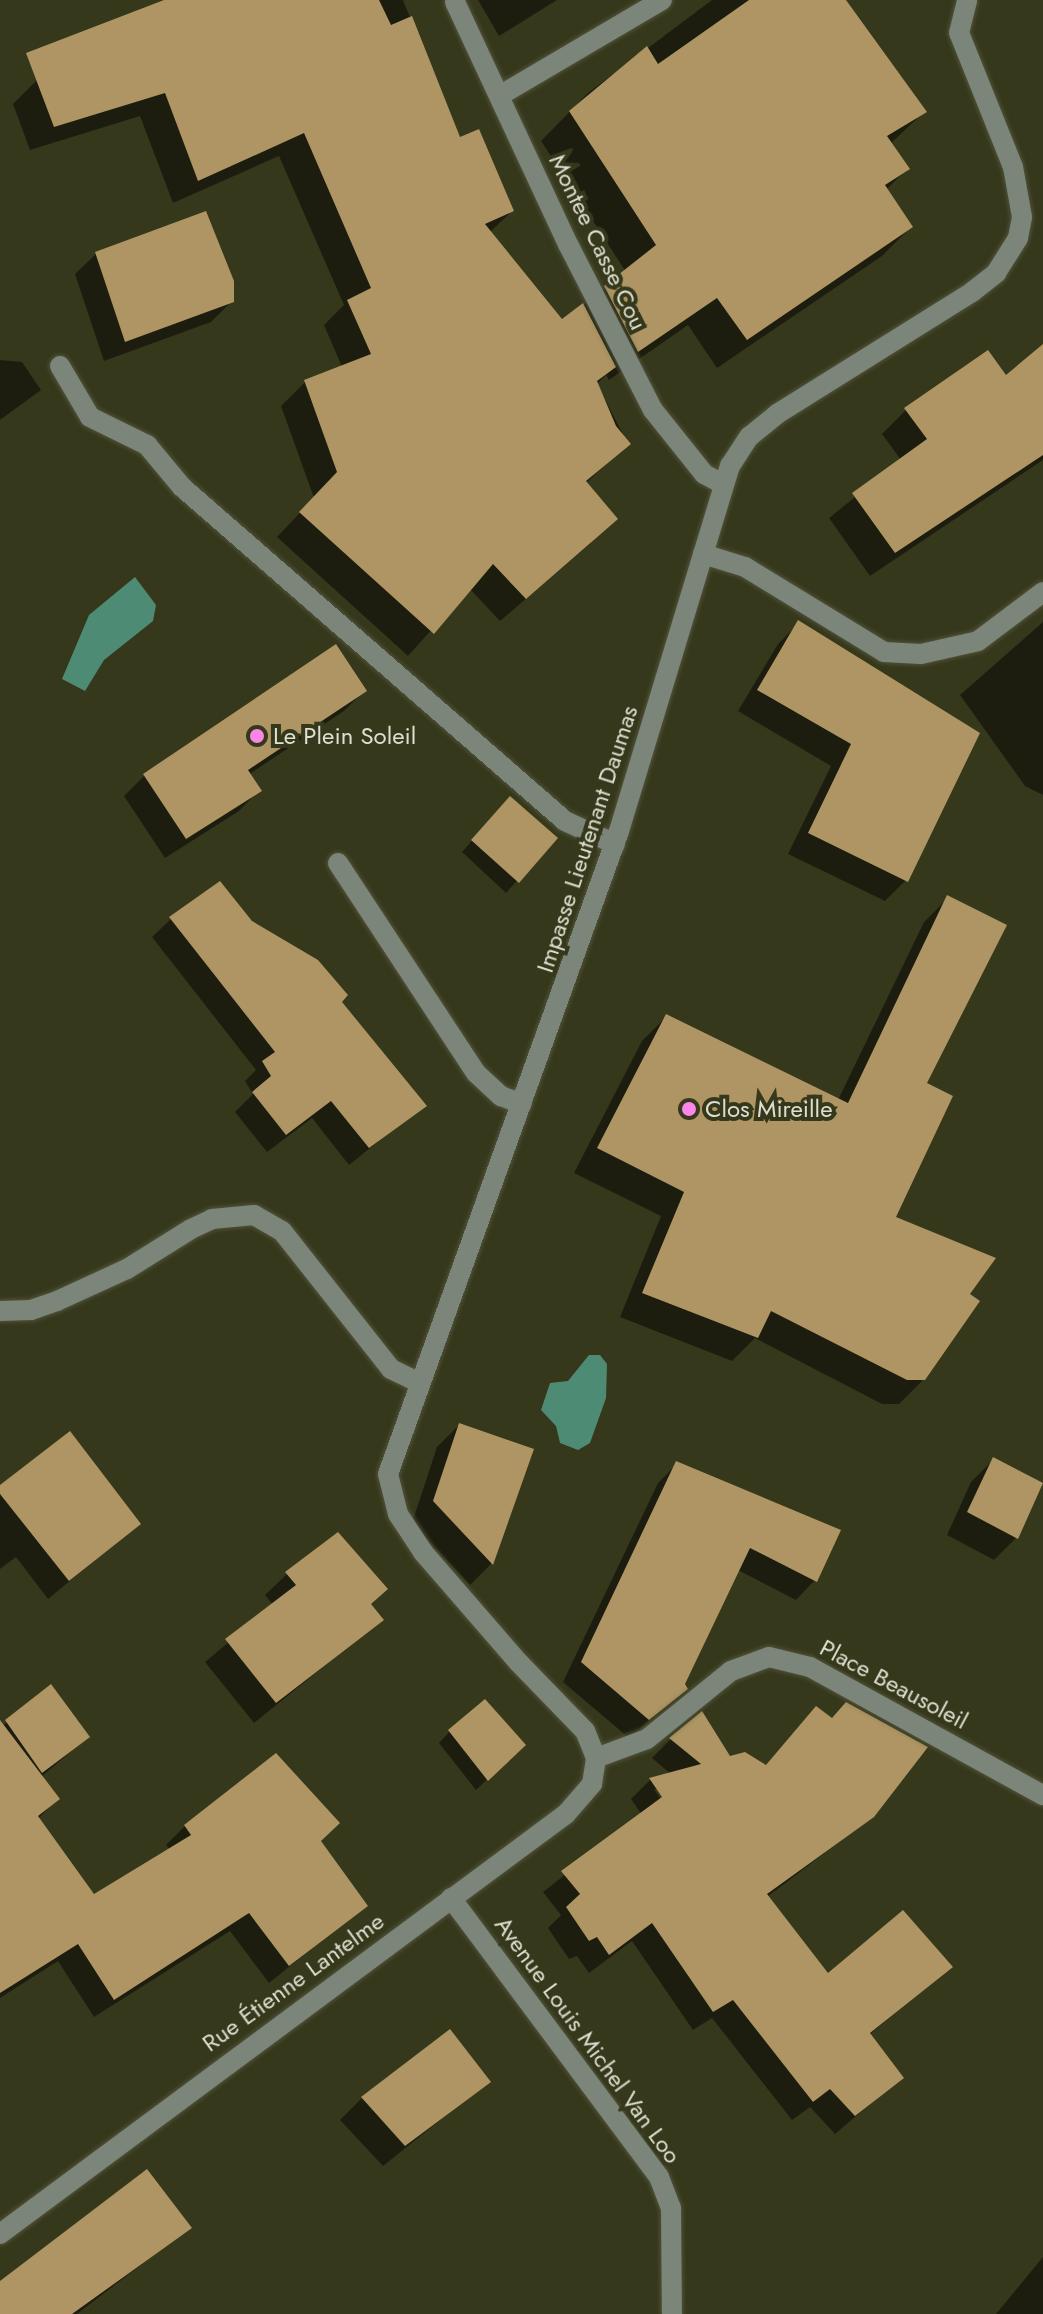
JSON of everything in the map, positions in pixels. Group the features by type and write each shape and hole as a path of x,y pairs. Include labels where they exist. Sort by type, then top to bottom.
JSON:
{"street":[{"path":"499,96 662,0"},
{"name":"Impasse Lieutenant Daumas","path":"596,1758 585,1731 519,1663 398,1514 388,1474 615,844 723,484 737,453 768,422 856,361 972,292 996,273 1018,238 1022,217 1013,167 959,33 967,0"},
{"name":"Montee Casse Cou","path":"455,2 653,410 704,474 723,484"},
{"path":"60,366 90,417 147,445 182,487 565,821 615,844"},
{"path":"703,554 745,567 884,652 921,654 978,641 1043,592"},
{"path":"338,863 476,1073 501,1096 522,1104"},
{"path":"0,1311 31,1310 57,1301 127,1269 212,1219 254,1215 282,1231 391,1369 420,1383"},
{"name":"Place Beausoleil","path":"596,1758 647,1739 731,1671 769,1657 835,1680 1043,1795"},
{"name":"Rue Étienne Lantelme","path":"0,2233 566,1814 592,1784 596,1758"},
{"name":"Avenue Louis Michel Van Loo","path":"451,1898 659,2177 671,2208 672,2314"}],"shaded area":[{"path":"135,577 156,605 153,621 104,660 85,691 62,679 89,615"},
{"path":"589,1355 600,1355 607,1364 606,1398 590,1443 578,1450 560,1443 556,1426 541,1410 550,1383 568,1381"}],"building":[{"path":"164,0 379,0 391,25 412,16 460,137 479,129 514,211 485,224 562,319 583,303 616,367 597,381 616,426 631,444 586,481 618,519 526,599 493,564 434,634 299,512 337,472 304,380 371,354 347,300 371,288 304,133 198,181 165,93 54,127 26,53"},
{"path":"749,0 846,0 927,112 887,136 910,169 885,185 913,227 747,340 717,298 638,352 604,286 656,245 569,111 647,46 658,64"},
{"path":"206,211 234,281 234,302 125,342 95,252"},
{"path":"1043,344 1043,455 895,553 852,493 927,439 904,408 988,350 1006,375"},
{"path":"798,620 980,733 908,882 808,833 851,744 757,690"},
{"name":"Le Plein Soleil","path":"336,644 367,691 248,770 262,791 186,839 143,774"},
{"path":"510,796 558,838 519,883 471,840"},
{"path":"220,881 252,921 318,960 348,995 342,1002 427,1106 369,1148 331,1101 286,1135 252,1092 271,1076 262,1061 275,1052 169,917"},
{"path":"947,895 1007,925 927,1083 953,1096 896,1217 996,1258 970,1294 980,1301 925,1380 907,1380 771,1311 758,1338 642,1293 684,1192 597,1148 666,1014 848,1103"},
{"path":"459,1423 534,1449 493,1565 433,1501"},
{"path":"70,1431 141,1524 69,1581 0,1494 0,1485"},
{"path":"993,1457 1043,1483 1018,1539 967,1512"},
{"path":"676,1461 841,1530 817,1582 750,1548 685,1684 688,1689 649,1720 581,1662"},
{"path":"338,1532 388,1589 371,1604 384,1620 276,1703 225,1639 296,1585 285,1572"},
{"path":"51,1684 90,1737 42,1773 5,1720"},
{"path":"485,1699 526,1745 488,1781 448,1730"},
{"path":"846,1702 928,1747 874,1817 767,1894 828,1973 903,1910 953,1967 870,2033 904,2078 855,2116 830,2089 813,2102 733,2000 713,2012 652,1923 609,1955 597,1937 589,1941 566,1907 580,1894 561,1871 662,1797 649,1778 701,1764 669,1738 702,1711 730,1756 745,1752 766,1765 816,1706 832,1718"},
{"path":"0,1720 60,1799 38,1816 94,1894 191,1835 184,1825 276,1753 340,1823 321,1841 368,1906 289,1966 249,1913 114,2000 78,1944 0,1993"},
{"path":"450,2029 491,2082 405,2146 361,2097"},
{"path":"147,2169 192,2228 72,2314 0,2314 0,2281"}],"place":[{"name":"Le Plein Soleil","path":"257,736"},
{"name":"Clos Mireille","path":"689,1109"}]}
